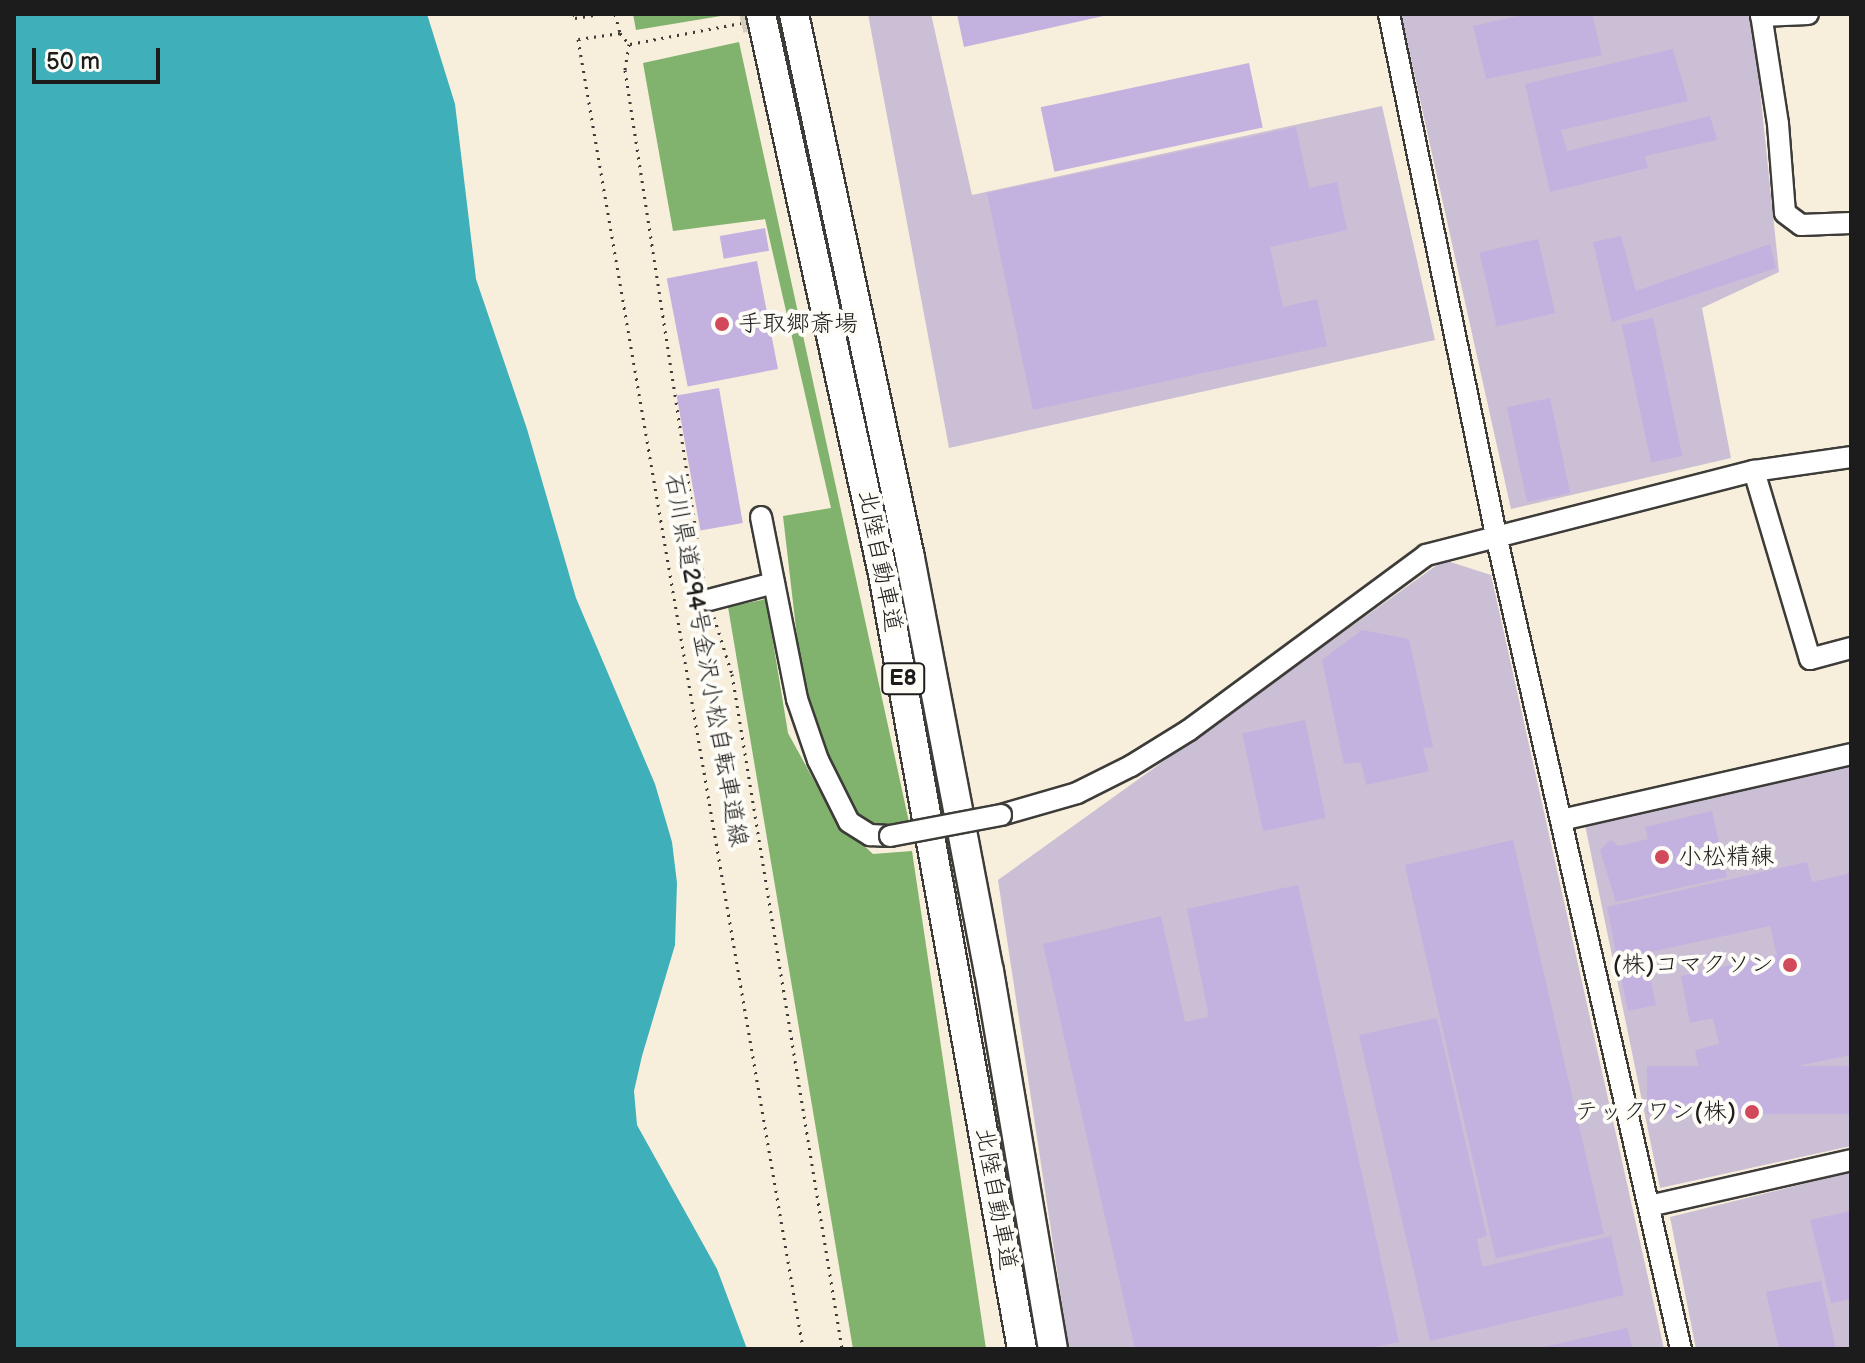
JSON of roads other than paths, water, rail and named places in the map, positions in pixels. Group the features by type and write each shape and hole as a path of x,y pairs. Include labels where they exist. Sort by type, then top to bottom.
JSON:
{"highway":[{"name":"北陸自動車道","path":"794,14 910,558 989,971 1053,1349"},
{"name":"北陸自動車道","path":"751,18 883,574 1022,1349"}],"street":[{"path":"1389,14 1496,535 1681,1349"},
{"path":"1808,14 1761,15 1778,124 1785,213 1801,225 1851,223"},
{"path":"761,517 797,699 836,800 849,822 870,835 890,836 1001,815 1077,793 1131,766 1426,555 1754,471 1851,457"},
{"path":"1754,471 1810,659 1851,648"},
{"path":"709,600 774,583"},
{"path":"1561,820 1851,754"},
{"path":"1649,1206 1851,1160"}],"water":[{"path":"14,14 427,14 455,104 476,279 527,429 576,598 655,784 672,842 677,883 675,945 634,1091 637,1125 717,1269 747,1349 14,1349"}],"tunnel":[{"path":"741,23 780,14"}],"place":[{"name":"手取郷斎場","path":"722,324"},
{"name":"小松精練","path":"1662,857"},
{"name":"(株)コマクソン","path":"1790,965"},
{"name":"テックワン(株)","path":"1752,1112"}]}
